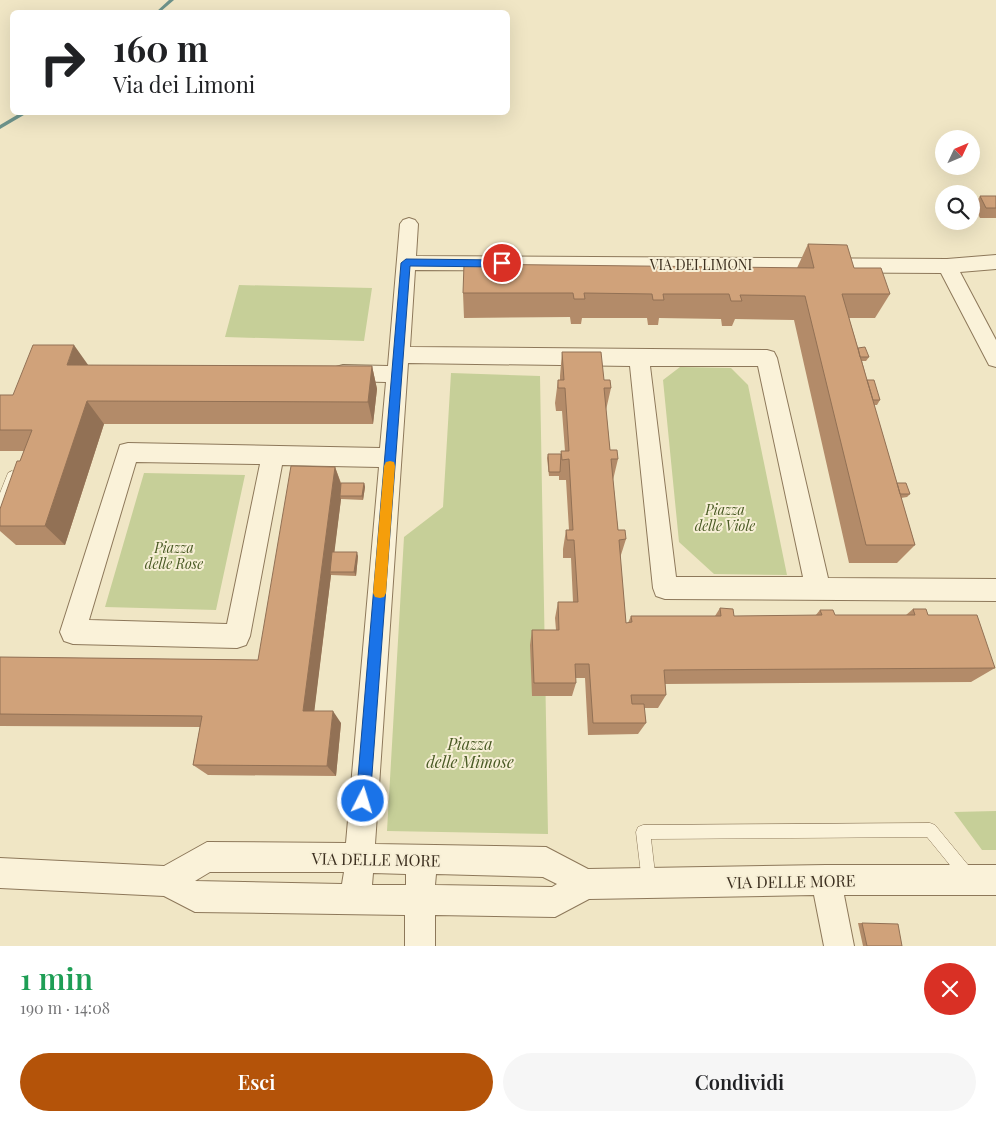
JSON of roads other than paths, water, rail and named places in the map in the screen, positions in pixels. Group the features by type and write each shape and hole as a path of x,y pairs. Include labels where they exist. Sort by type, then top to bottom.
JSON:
{"street":[{"path":"356,900 409,224"},
{"name":"VIA DEI LIMONI","path":"406,263 947,266 996,262"},
{"path":"947,266 996,359"},
{"path":"638,358 665,588 996,590"},
{"path":"320,372 398,365 638,358 767,358 818,589"},
{"path":"273,455 237,636 73,632 128,452 273,455 390,458"},
{"name":"VIA DELLE MORE","path":"167,881 207,857 359,858 546,862 586,884"},
{"path":"420,860 420,946"},
{"name":"VIA DELLE MORE","path":"0,873 167,881 195,897 555,902 586,884 826,880 984,880"},
{"path":"826,880 839,946"}],"lane":[{"path":"0,508 12,476"},
{"path":"649,883 643,832 930,830 984,880"}],"waterway":[{"path":"160,10 172,0"},
{"path":"0,127 22,115"}],"park label":[{"name":"Piazza delle Viole","path":"725,518"},
{"name":"Piazza delle Rose","path":"174,556"},
{"name":"Piazza delle Mimose","path":"470,752"}]}
